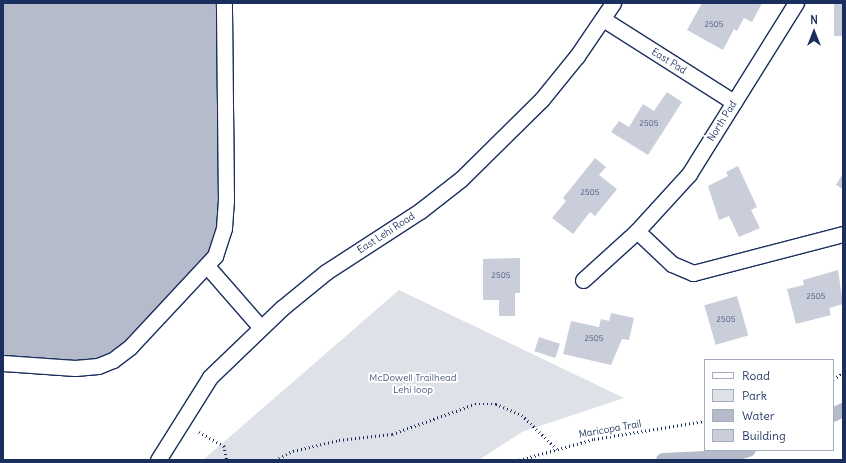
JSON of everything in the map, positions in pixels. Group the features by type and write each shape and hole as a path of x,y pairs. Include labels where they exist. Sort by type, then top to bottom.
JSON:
{"street":[{"path":"3,363 75,368 98,366 113,360 130,347 207,266 220,243 226,201 224,3"},
{"name":"East Lehi Road","path":"158,460 210,378 261,328 326,272 420,211 461,179 542,99 602,19 612,3"},
{"name":"North Pad","path":"583,280 637,231 689,174 796,3"},
{"name":"East Pad","path":"602,19 734,102"},
{"path":"637,231 672,264 693,273 843,234"},
{"path":"207,266 261,328"}],"path":[{"path":"834,378 843,373"},
{"path":"275,460 293,451 339,440 392,434 475,404 496,404 522,415 557,449"},
{"name":"Maricopa Trail","path":"519,460 557,449 704,421"},
{"path":"199,432 224,446 227,460"}],"green space":[{"name":"McDowell Trailhead Lehi loop","path":"399,290 624,398 522,432 479,460 203,460"}],"water":[{"path":"3,3 224,3 220,243 113,360 3,363"}],"building":[{"path":"702,3 762,3 752,22 744,18 737,31 734,29 723,50 687,30"},
{"path":"834,3 843,3 843,36 834,36"},
{"path":"667,92 682,102 648,155 611,132 619,121 629,127 643,104 654,111"},
{"path":"595,158 606,167 599,175 617,189 595,216 590,212 573,234 552,218 566,201 563,198"},
{"path":"738,166 757,207 751,210 760,228 739,237 729,216 719,220 708,186 728,176 726,172"},
{"path":"843,173 843,189 836,185"},
{"path":"520,258 520,293 515,293 515,316 499,316 499,300 483,300 483,259"},
{"path":"838,270 843,304 829,308 831,315 796,324 787,289 804,285 803,280"},
{"path":"737,296 748,335 716,345 704,305"},
{"path":"611,313 634,318 629,340 622,339 611,365 563,354 571,321 599,327 601,319 609,321"},
{"path":"539,337 560,344 555,358 534,351"}],"waterway":[{"path":"834,414 843,410"},
{"path":"663,460 727,457 746,451"}]}
